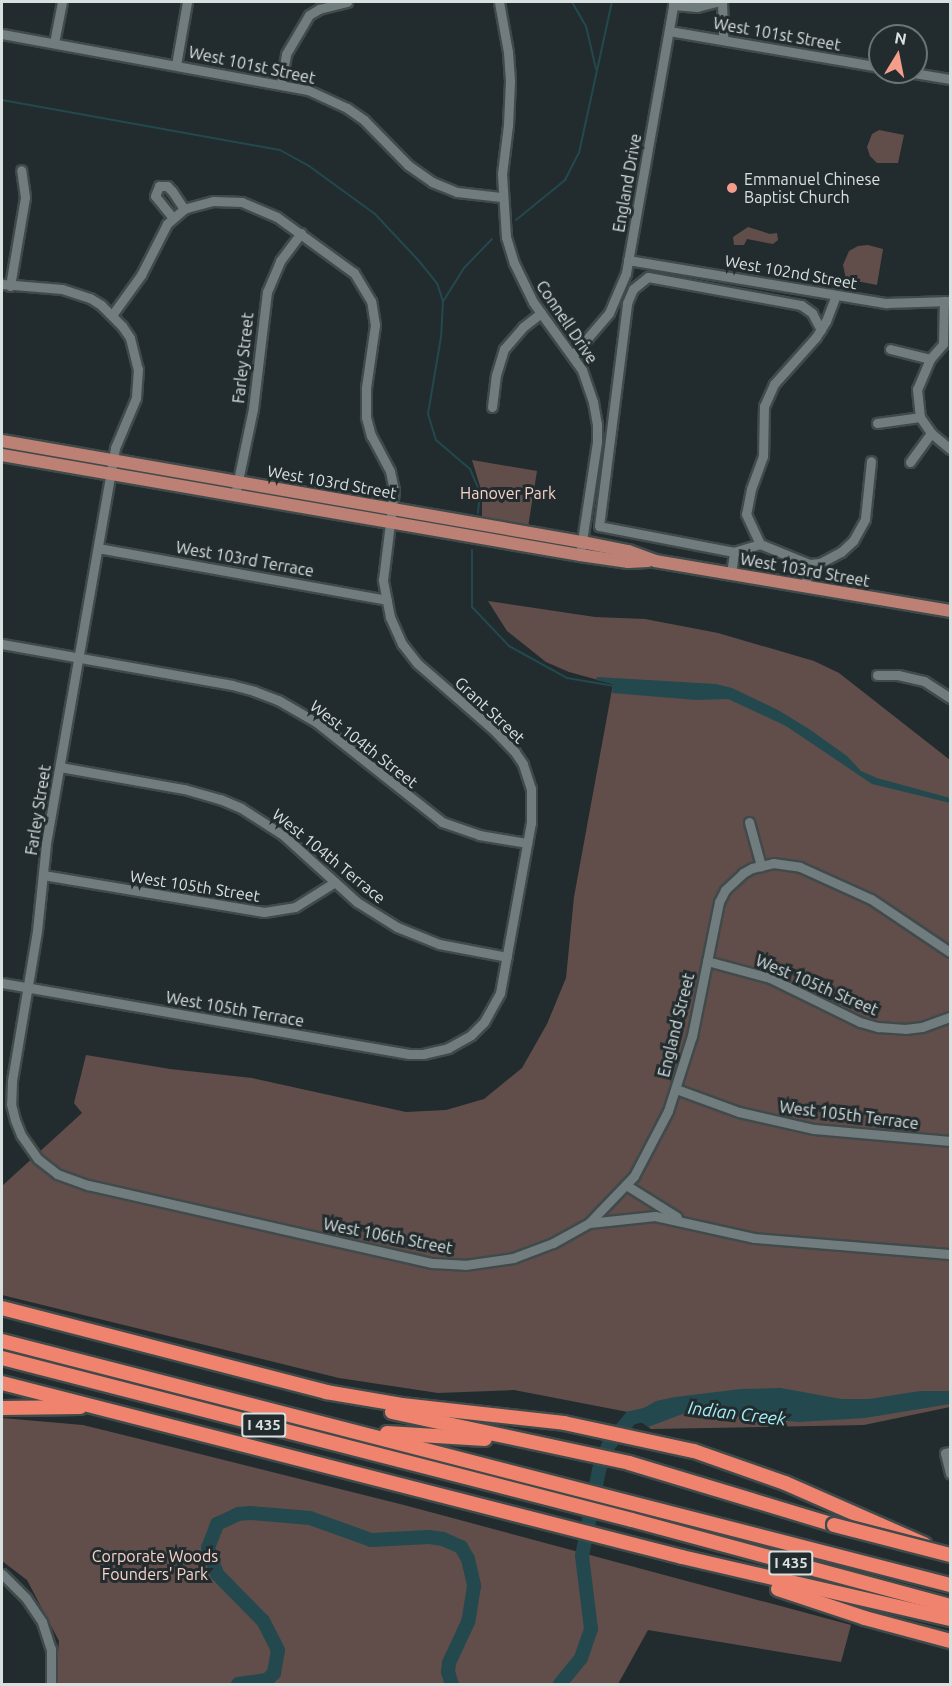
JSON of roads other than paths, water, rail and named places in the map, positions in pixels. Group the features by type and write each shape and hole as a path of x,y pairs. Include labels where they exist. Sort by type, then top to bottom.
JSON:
{"highway":[{"path":"2,1308 327,1392 402,1405 528,1418 600,1429 694,1451 785,1483 951,1555"},
{"name":"I 435","path":"2,1341 951,1585"},
{"name":"I 435","path":"2,1358 527,1492 951,1606"},
{"path":"2,1383 682,1557 951,1619"},
{"path":"327,1392 350,1404 539,1444 666,1474 834,1526 951,1555"},
{"path":"2,1408 98,1407"},
{"path":"358,1432 480,1438 539,1444"},
{"path":"682,1557 865,1618 951,1641"}],"main road":[{"name":"West 103rd Street","path":"2,441 113,468"},
{"name":"West 103rd Street","path":"2,455 113,468 392,516 580,555 628,562 655,561 951,611"},
{"name":"West 103rd Street","path":"392,516 582,542 628,551 655,561"}],"street":[{"path":"54,43 62,2"},
{"path":"177,65 187,2"},
{"path":"308,2 314,12"},
{"path":"281,83 291,41 309,15 347,2"},
{"name":"Connell Drive","path":"499,2 508,52 510,81 501,198 506,237 514,263 542,313 573,355 586,379 597,424 597,442 580,555"},
{"path":"673,3 697,7 716,2"},
{"path":"722,2 723,40"},
{"name":"England Drive","path":"573,355 609,313 618,295 628,260 673,3"},
{"name":"West 101st Street","path":"669,32 868,65"},
{"name":"West 101st Street","path":"2,34 281,83 308,90 347,108 379,134 408,165 432,182 457,192 501,198"},
{"path":"928,75 951,79"},
{"path":"6,285 25,197 21,170"},
{"path":"112,315 141,275 158,239 173,218 184,209 172,190 167,186 159,186 155,196 173,218"},
{"name":"Grant Street","path":"184,209 213,201 242,202 277,217 354,273 371,301 375,333 365,404 371,436 393,478 392,516 384,564 386,600 395,630 417,663 504,739 523,764 531,789 532,807 527,843 500,993 494,1008 484,1022 462,1041"},
{"name":"Farley Street","path":"236,489 253,409 262,311 280,261 301,233"},
{"name":"West 102nd Street","path":"628,260 886,303 947,301"},
{"path":"699,286 701,272"},
{"name":"West 102nd Street","path":"612,424 627,303 633,289 648,278 801,305 812,313 820,330"},
{"name":"Farley Street","path":"6,285 76,292 101,304 130,338 137,359 138,375 136,398 115,448 46,844 44,876 12,1081 11,1104 21,1135 38,1159"},
{"path":"760,544 746,514 751,489 763,456 764,406 774,384 807,350 820,330 836,295"},
{"path":"947,301 947,344 930,359 917,389 920,417 931,433 951,449"},
{"path":"492,407 496,375 504,349 523,327 542,313"},
{"path":"890,349 930,359"},
{"path":"877,423 920,417"},
{"path":"597,424 612,424"},
{"name":"West 103rd Street","path":"612,424 599,526 734,552"},
{"path":"910,462 931,433"},
{"path":"731,573 734,552 760,544 809,564 820,563 835,555 859,532 866,510 871,461"},
{"name":"West 103rd Terrace","path":"98,548 386,600"},
{"path":"805,586 809,564"},
{"name":"West 104th Street","path":"2,644 232,685 278,700 316,722 442,822 479,835 527,843"},
{"path":"877,675 898,675 924,681 951,698"},
{"name":"West 104th Terrace","path":"60,767 184,789 220,799 247,811 283,835 375,915 417,937 507,957"},
{"path":"749,822 761,866 773,863 794,865 843,885 896,914 951,952"},
{"name":"England Street","path":"590,1223 634,1176 653,1142 676,1089 692,1036 716,913 726,890 743,873 761,866"},
{"name":"West 105th Street","path":"44,876 264,912 295,907 335,882"},
{"name":"West 105th Street","path":"707,961 770,978 860,1022 878,1027 905,1029 922,1027 951,1017"},
{"name":"West 105th Terrace","path":"2,983 409,1054 434,1052 462,1041"},
{"name":"West 105th Terrace","path":"676,1089 740,1112 814,1129 951,1141"},
{"name":"West 106th Street","path":"38,1159 57,1174 88,1185 432,1263 465,1265 513,1258 554,1243 590,1223 655,1216 682,1220 754,1238 951,1254"},
{"path":"626,1185 682,1220"},
{"path":"951,1452 945,1453 951,1473"},
{"path":"2,1574 26,1598 42,1622 51,1649 53,1666 51,1684"}],"water":[{"path":"597,677 716,684 732,688 778,710 809,729 847,756 861,771 877,778 950,798 950,803 872,784 786,726 728,699 696,700 612,693 613,684 596,680"},
{"path":"781,1388 841,1399 869,1399 920,1391 950,1391 950,1404 865,1418 799,1422 688,1412 648,1427 632,1415 656,1401 675,1397 741,1389"}],"waterway":[{"path":"572,2 586,26 596,69"},
{"path":"516,220 565,180 579,153 612,2"},
{"path":"2,100 280,150 309,166 375,214 437,283 443,301 441,337 428,414 436,440 470,469 480,493 478,513"},
{"path":"444,300 464,268 492,239"},
{"path":"472,550 472,607 509,646 567,678 614,686"},
{"name":"Indian Creek","path":"560,1684 581,1658 591,1629 582,1556 599,1470 608,1446 631,1418 652,1413"},
{"name":"Indian Creek","path":"238,1684 267,1680 274,1673 278,1650 263,1621 217,1574 208,1548 217,1524 238,1514 251,1513 310,1518 371,1540 429,1537 443,1539 461,1547 468,1559 474,1586 468,1622 449,1663 448,1672 452,1684"}],"place":[{"name":"Emmanuel Chinese Baptist Church","path":"732,188"}],"park label":[{"name":"Hanover Park","path":"508,493"},
{"name":"Corporate Woods Founders' Park","path":"155,1565"}]}
